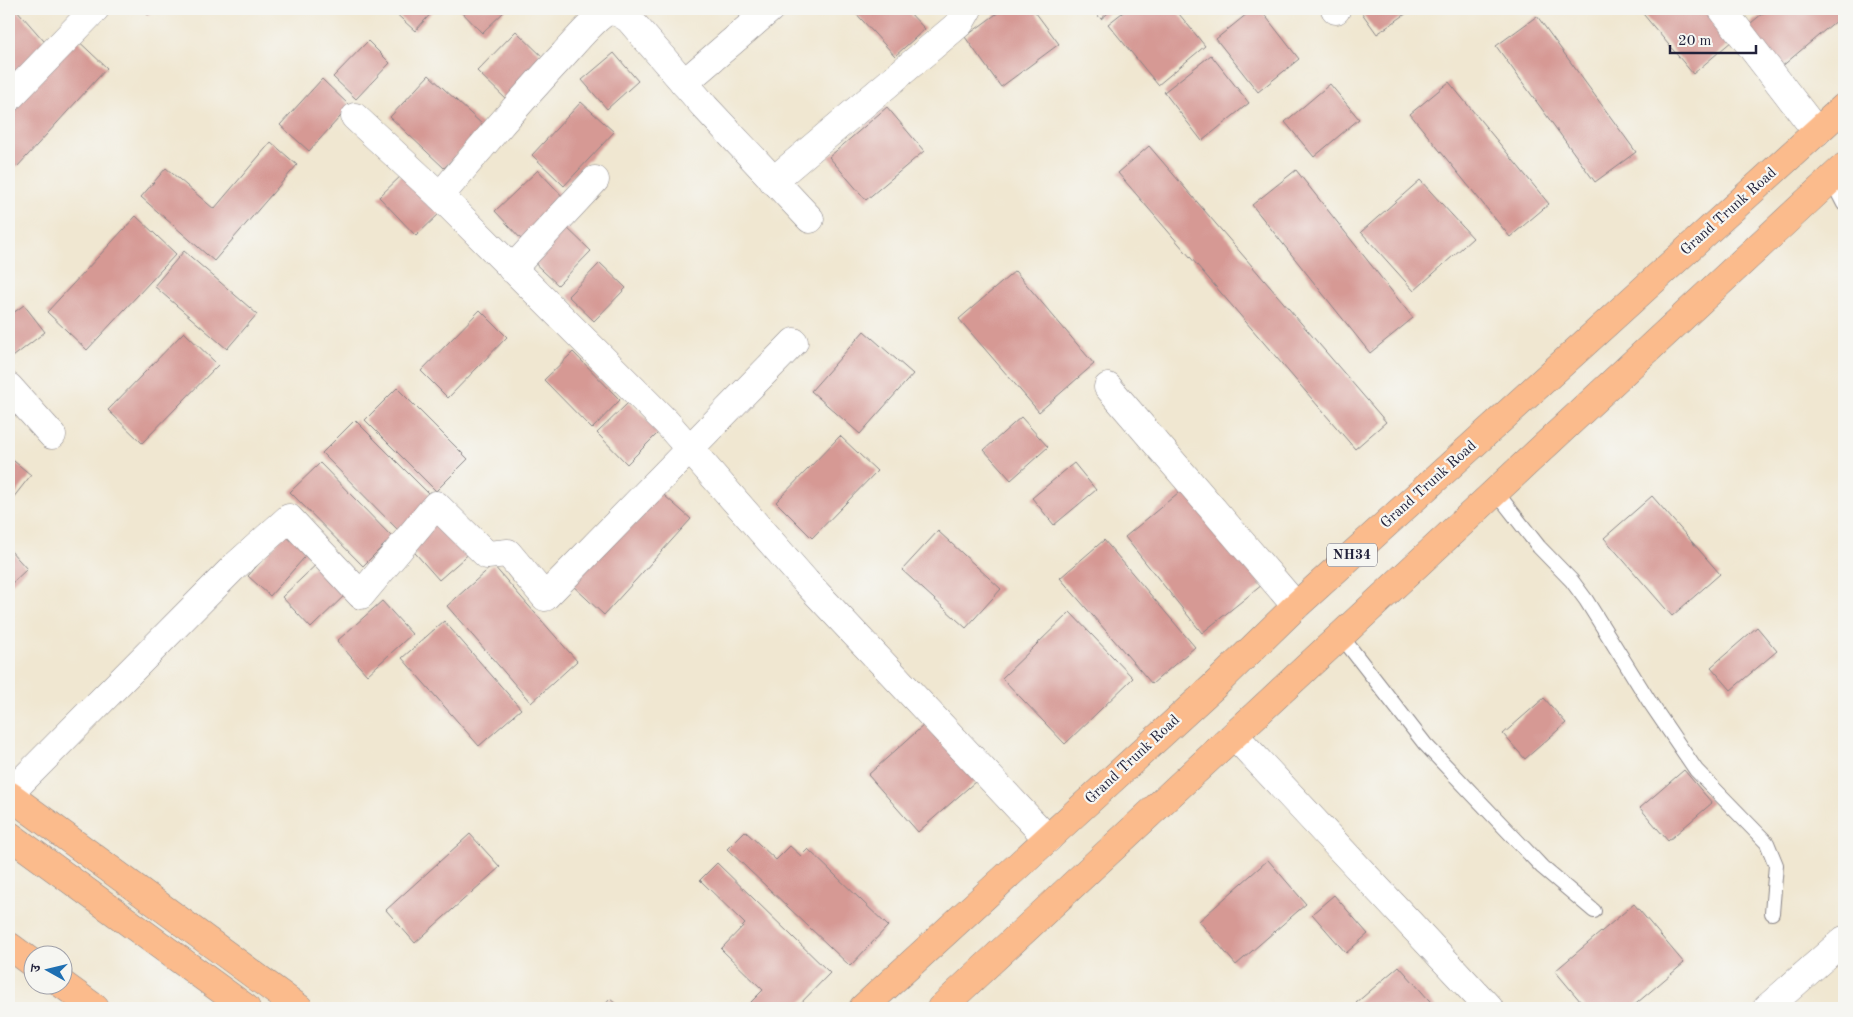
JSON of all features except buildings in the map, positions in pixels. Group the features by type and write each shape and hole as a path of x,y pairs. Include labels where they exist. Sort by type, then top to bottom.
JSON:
{"highway":[{"name":"Grand Trunk Road","path":"863,1008 1213,686 1296,606 1844,107"},
{"path":"941,1008 1838,173"},
{"path":"9,794 300,1008"},
{"path":"9,835 246,1008"},
{"path":"9,946 22,956"},
{"path":"72,991 96,1008"}],"street":[{"path":"9,98 95,9"},
{"path":"684,83 770,9"},
{"path":"773,181 960,23 968,9"},
{"path":"1722,9 1817,132"},
{"path":"440,196 514,108 604,14 612,10 621,13 629,19 684,83 810,219"},
{"path":"355,117 440,196 660,416 806,582 1048,839"},
{"path":"512,269 595,180"},
{"path":"9,794 233,568 288,518 361,595 436,505 487,555 508,553 545,597 794,342"},
{"path":"9,387 52,435"},
{"path":"1108,387 1296,606"},
{"path":"1234,735 1488,1008"},
{"path":"1767,1008 1844,940"}],"lane":[{"path":"1838,173 1844,204"},
{"path":"1496,492 1528,534 1572,581 1586,600 1649,701 1696,770 1767,843 1776,865 1772,913"},
{"path":"1341,636 1425,744 1542,867 1594,911"}]}
